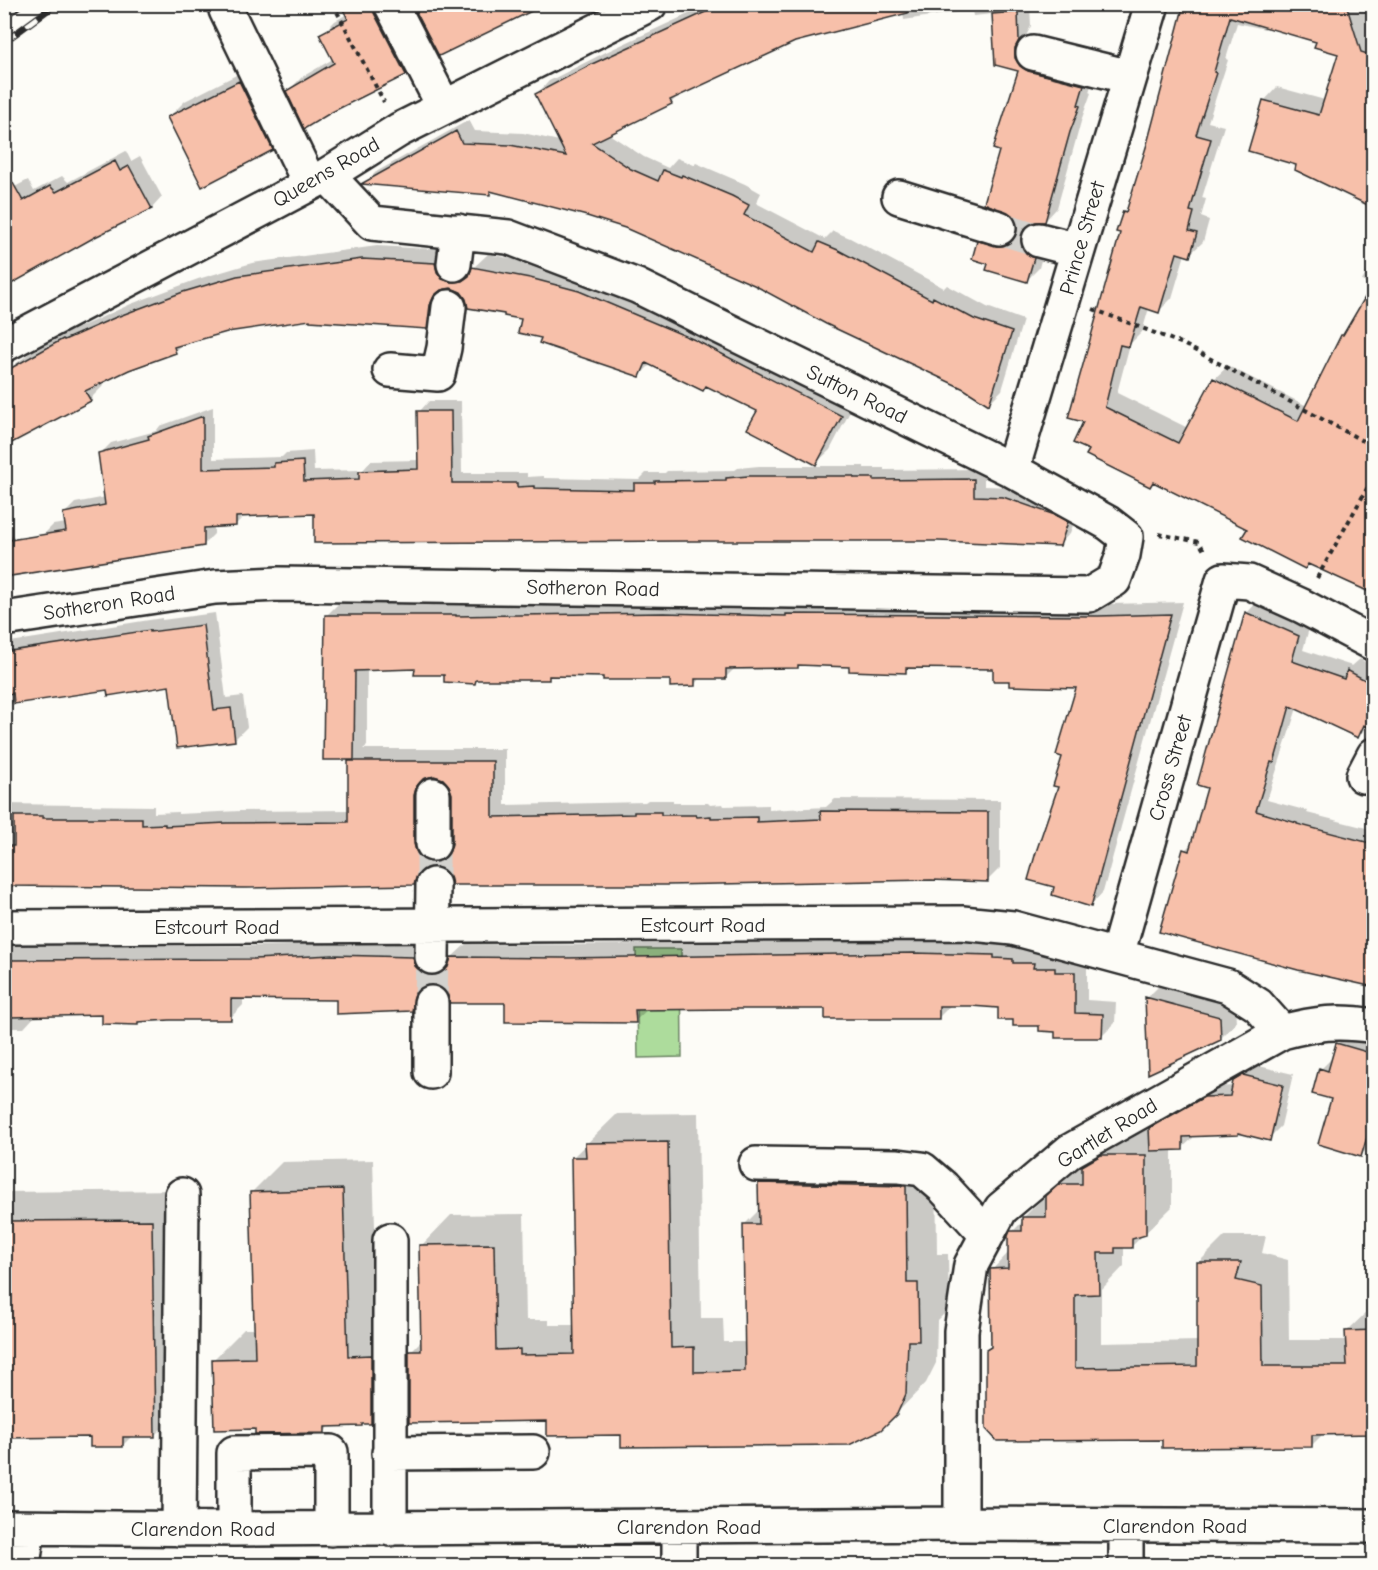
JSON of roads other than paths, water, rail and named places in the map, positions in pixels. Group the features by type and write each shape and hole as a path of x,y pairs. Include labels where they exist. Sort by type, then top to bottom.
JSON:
{"street":[{"path":"391,4 444,107"},
{"name":"Queens Road","path":"4,345 319,179 399,129 650,4"},
{"name":"Prince Street","path":"1012,470 1152,4"},
{"name":"Sutton Road","path":"226,10 319,179 372,223 508,237 637,286 1012,470 1108,523"},
{"path":"1033,53 1130,77"},
{"path":"899,197 999,228"},
{"path":"454,264 458,231"},
{"path":"1039,240 1077,250"},
{"path":"390,370 438,374 449,306"},
{"name":"Sotheron Road","path":"4,619 214,587 279,584 1089,595 1114,580 1123,555 1126,537 1108,523"},
{"name":"Cross Street","path":"1118,955 1223,580 1249,582 1302,606 1374,644"},
{"path":"433,795 433,844"},
{"path":"432,941 433,885"},
{"name":"Estcourt Road","path":"4,927 432,941 962,923 1013,927 1228,986 1258,1005 1282,1032"},
{"path":"431,1003 431,1072"},
{"path":"1282,1032 1317,1023 1353,1023 1374,1026"},
{"name":"Gartlet Road","path":"961,1524 961,1330 971,1265 1001,1209 1071,1150 1282,1032"},
{"path":"756,1164 898,1166 922,1169 943,1187 987,1236"},
{"path":"179,1529 182,1195"},
{"path":"390,1239 390,1529"},
{"path":"234,1529 234,1453 320,1452 331,1452 331,1529"},
{"path":"389,1453 533,1452"},
{"name":"Clarendon Road","path":"16,1528 390,1529 961,1524 1374,1526"},
{"path":"1126,1526 1126,1566"},
{"path":"679,1527 679,1566"},
{"path":"16,1528 23,1566"}],"tunnel":[{"path":"999,228 1039,240"},
{"path":"433,844 433,885"},
{"path":"431,1003 432,957"}],"railway":[{"path":"4,17 21,4"},
{"path":"4,42 56,4"}]}
